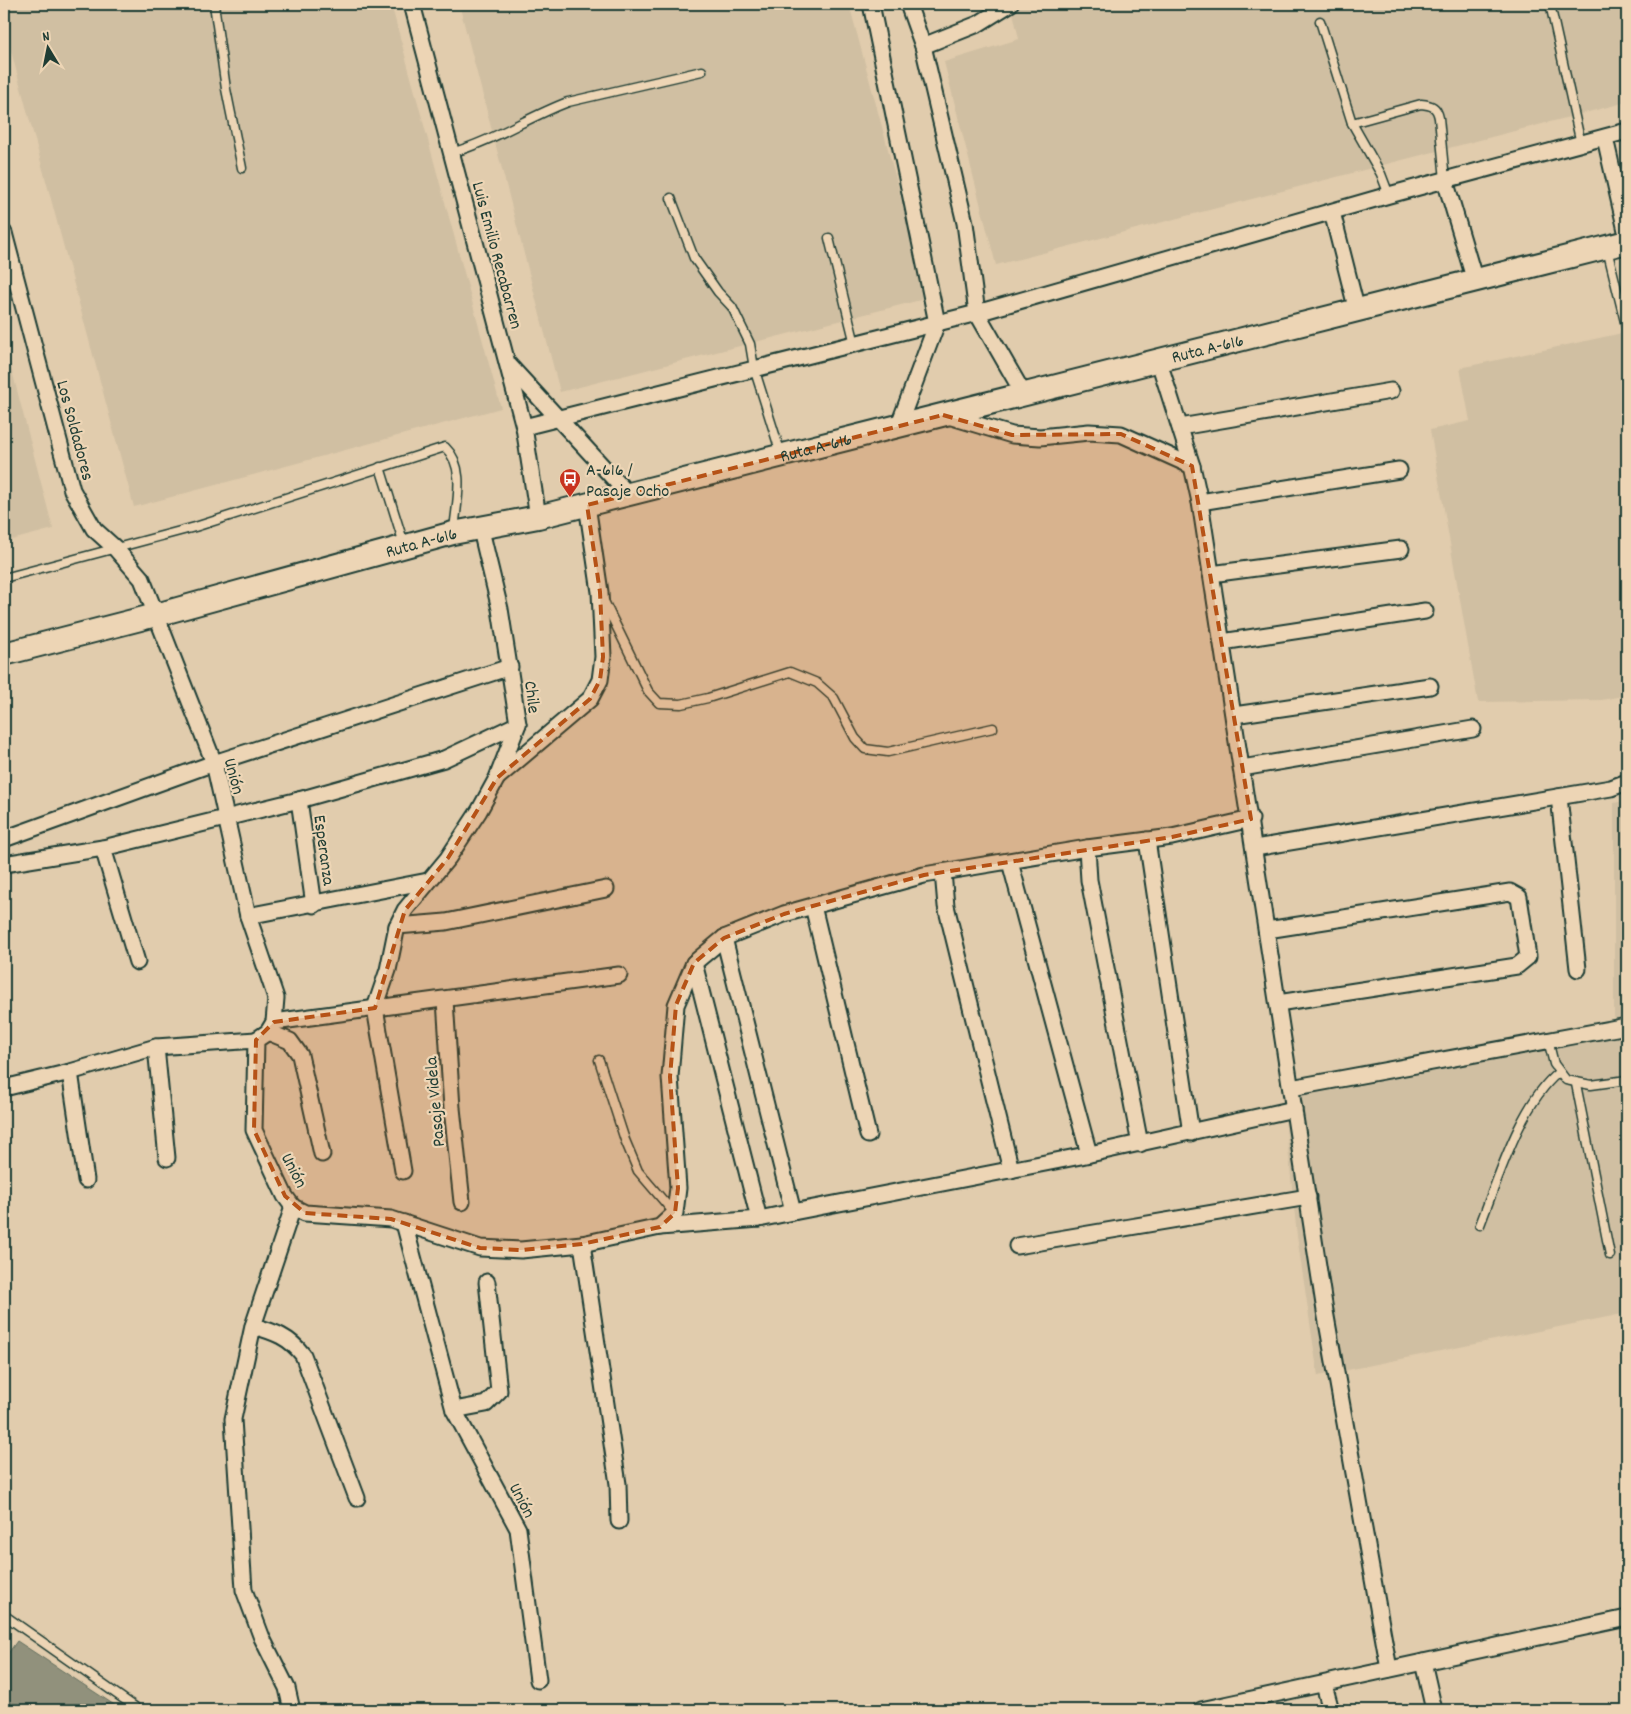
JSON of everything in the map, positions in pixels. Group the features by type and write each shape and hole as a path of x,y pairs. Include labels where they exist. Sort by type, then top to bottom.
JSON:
{"main road":[{"name":"Ruta A-616","path":"4,654 156,616 480,526 538,517 587,505 898,427 1023,393 1160,362 1617,244"}],"street":[{"name":"Luis Emilio Recabarren","path":"412,4 524,427 538,517"},
{"path":"871,4 937,323 898,427"},
{"path":"908,4 923,46 965,223 977,313 1023,393"},
{"path":"923,46 978,24 1010,4"},
{"path":"524,427 977,313 1389,195 1627,131"},
{"path":"1605,138 1627,235"},
{"path":"1446,180 1475,281"},
{"path":"1332,212 1357,311"},
{"name":"Los Soldadores","path":"4,233 72,490 94,529 115,548 142,579 156,616"},
{"path":"506,362 628,494"},
{"path":"1160,362 1192,466 1200,502 1251,819 1325,1312 1390,1669"},
{"path":"1180,427 1391,391"},
{"path":"943,415 1012,435 1040,437 1089,432 1121,434 1192,466"},
{"path":"1200,502 1398,470"},
{"path":"497,778 590,699 600,680 600,592 587,505"},
{"name":"Chile","path":"375,1008 388,970 397,926 405,910 448,858 479,812 497,778 518,724 500,609 480,526"},
{"path":"1211,574 1401,549"},
{"path":"1222,642 1425,611"},
{"name":"Unión","path":"156,616 214,764 248,916 276,998 266,1031 254,1130 285,1196 293,1207 304,1213 391,1219 404,1223 454,1410 518,1529 538,1680"},
{"path":"4,839 214,764 510,667"},
{"path":"1234,715 1430,686"},
{"path":"4,864 103,848 299,800 444,759 518,724"},
{"path":"1242,768 1473,728"},
{"path":"1255,848 1611,788 1627,782"},
{"path":"1559,797 1578,969"},
{"name":"Esperanza","path":"299,800 314,905"},
{"path":"660,1227 675,1214 678,1188 670,1076 676,1005 694,963 724,938 784,914 943,872 1147,840 1251,819"},
{"path":"1147,840 1191,1133"},
{"path":"103,848 137,962"},
{"path":"1087,848 1089,880 1140,1144"},
{"path":"1010,862 1089,1154"},
{"path":"943,872 946,906 1011,1170"},
{"path":"248,916 428,882"},
{"path":"397,926 446,922 606,889"},
{"path":"1267,930 1510,892 1519,897 1528,957 1517,966 1278,1003"},
{"path":"813,906 868,1135"},
{"path":"724,938 793,1212"},
{"path":"694,963 759,1219"},
{"path":"4,1088 70,1072 156,1047 266,1031 375,1008 619,975"},
{"name":"Pasaje Videla","path":"445,1000 452,1108 462,1202"},
{"path":"375,1008 403,1171"},
{"path":"1291,1088 1627,1026"},
{"path":"266,1031 290,1041 300,1055 322,1154"},
{"path":"156,1047 167,1158"},
{"path":"70,1072 86,1180"},
{"path":"404,1223 480,1248 521,1250 582,1244 660,1227 759,1219 1140,1144 1294,1110"},
{"path":"1017,1246 1308,1197"},
{"path":"292,1710 287,1688 262,1638 244,1590 233,1419 253,1326 293,1207"},
{"path":"582,1244 618,1484 619,1521"},
{"path":"454,1410 486,1404 499,1392 487,1282"},
{"path":"253,1326 278,1333 293,1343 303,1355 357,1498"},
{"path":"1200,1710 1627,1618"},
{"path":"1423,1662 1434,1710"},
{"path":"1324,1684 1331,1710"}],"lane":[{"path":"214,4 226,89 242,168"},
{"path":"1550,4 1581,144"},
{"path":"1320,21 1352,123 1381,174 1389,195"},
{"path":"451,153 476,146 568,102 702,71"},
{"path":"1352,123 1421,104 1432,106 1438,111 1446,180"},
{"path":"671,198 694,258 736,314 750,344 754,368 782,456"},
{"path":"829,238 854,344"},
{"path":"1617,244 1627,330"},
{"path":"4,578 195,527 445,447 454,455 459,470 453,533"},
{"path":"380,467 405,547"},
{"path":"600,592 648,691 659,703 680,704 708,698 790,672 817,683 834,698 855,738 865,749 888,752 994,728"},
{"path":"1548,1040 1554,1064 1566,1080 1576,1084 1591,1085 1627,1080"},
{"path":"600,1060 638,1171 675,1214"},
{"path":"1480,1225 1529,1106 1545,1083 1559,1072"},
{"path":"1576,1084 1610,1255"},
{"path":"4,1615 135,1707 135,1710"}],"highlighted area":[{"path":"943,415 1012,435 1121,434 1192,466 1251,819 1172,837 924,875 784,914 724,938 694,963 676,1005 670,1077 678,1188 675,1213 660,1227 582,1244 521,1250 480,1248 391,1219 305,1213 285,1196 254,1130 256,1040 274,1022 375,1008 405,910 448,858 497,778 590,699 600,680 603,657 600,592 587,505"}],"shaded area":[{"path":"28,4 391,4 501,408 134,507 4,25 4,10"},
{"path":"459,4 849,4 928,298 560,392"},
{"path":"1011,4 1627,4 1627,102 996,265 944,62 1019,39"},
{"path":"1627,332 1627,695 1602,700 1478,702 1430,430 1470,421 1460,368"},
{"path":"4,340 53,529 4,542"},
{"path":"1627,800 1627,1313 1318,1376 1297,1236 1282,1089 1614,1031 1614,803"},
{"path":"17,1641 122,1710 4,1710 4,1659"}],"place":[{"name":"A-616 / Pasaje Ocho","path":"570,498"}]}
